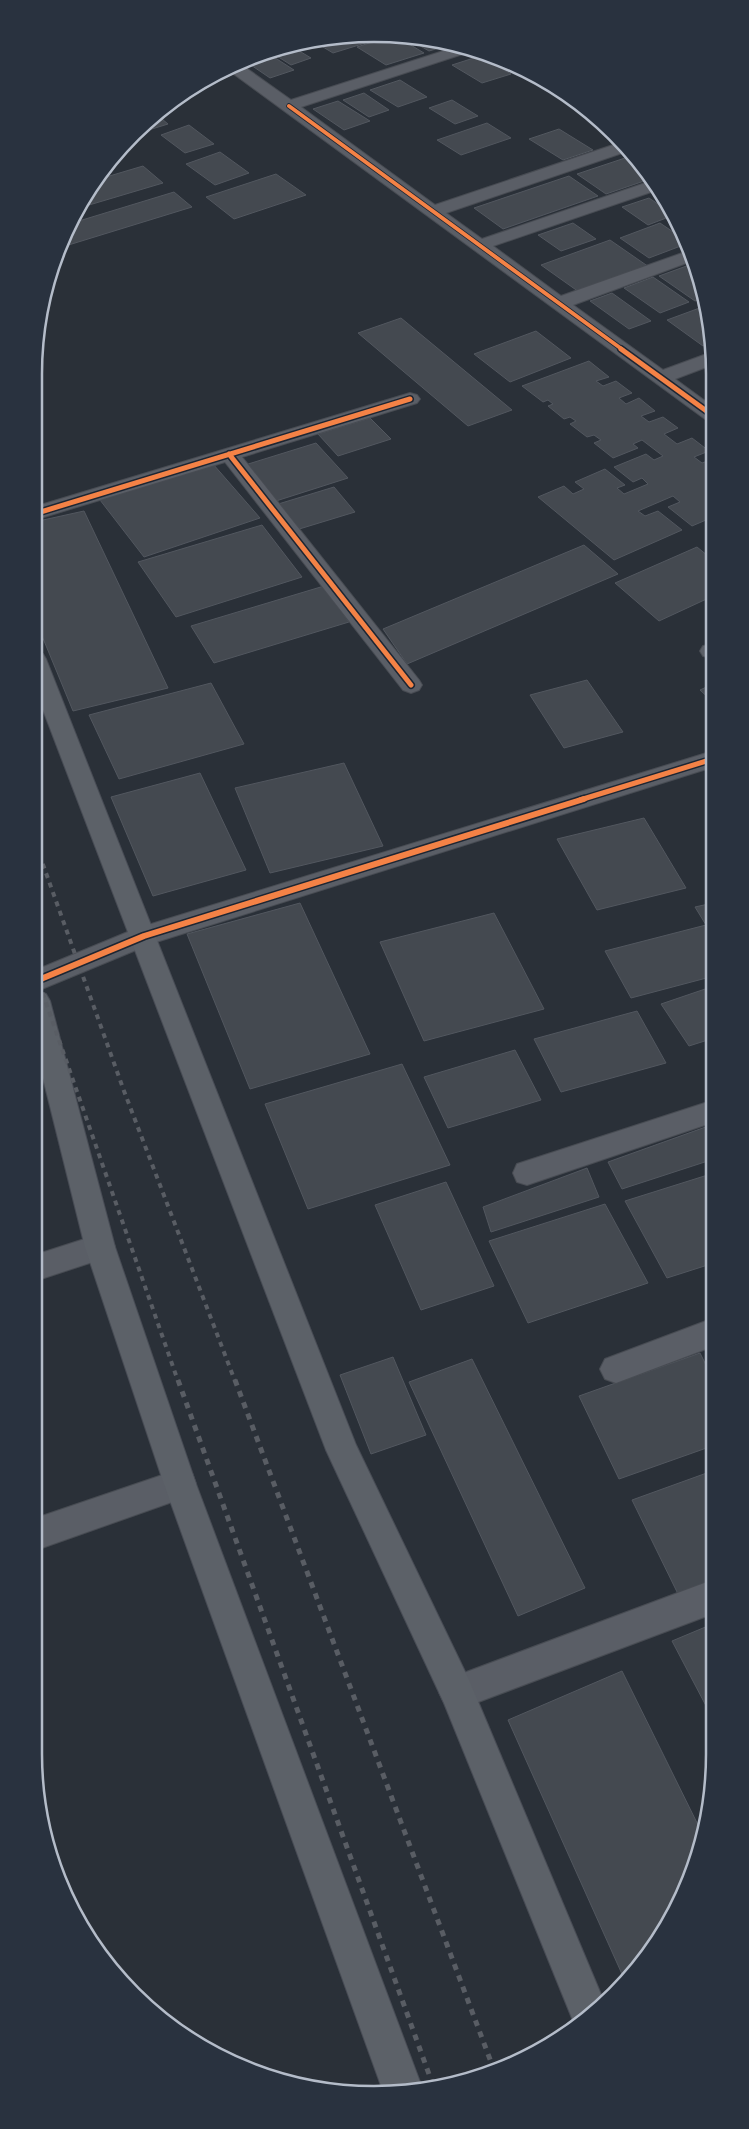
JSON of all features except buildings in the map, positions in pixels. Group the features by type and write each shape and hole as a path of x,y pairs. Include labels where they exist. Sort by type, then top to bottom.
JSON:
{"main road":[{"path":"42,677 342,1450 457,1692 588,2008"},
{"path":"42,1021 100,1247 180,1484 401,2086"}],"street":[{"path":"290,106 455,53"},
{"path":"240,71 706,411"},
{"path":"434,211 617,149"},
{"path":"480,245 649,187"},
{"path":"560,303 685,258"},
{"path":"661,378 706,360"},
{"path":"42,512 410,399"},
{"path":"229,454 410,685"},
{"path":"42,978 144,936 706,761"},
{"path":"527,1173 706,1113"},
{"path":"42,1265 100,1247"},
{"path":"616,1369 706,1335"},
{"path":"42,1532 180,1484"},
{"path":"457,1692 706,1599"}],"railway":[{"path":"42,862 124,1091 235,1381"},
{"path":"42,991 178,1381"},
{"path":"178,1380 432,2081"},
{"path":"235,1380 492,2065"}],"cycle path":[{"path":"289,106 706,411"},
{"path":"42,512 410,399"},
{"path":"229,454 411,685"},
{"path":"42,978 144,936 706,761"}]}
